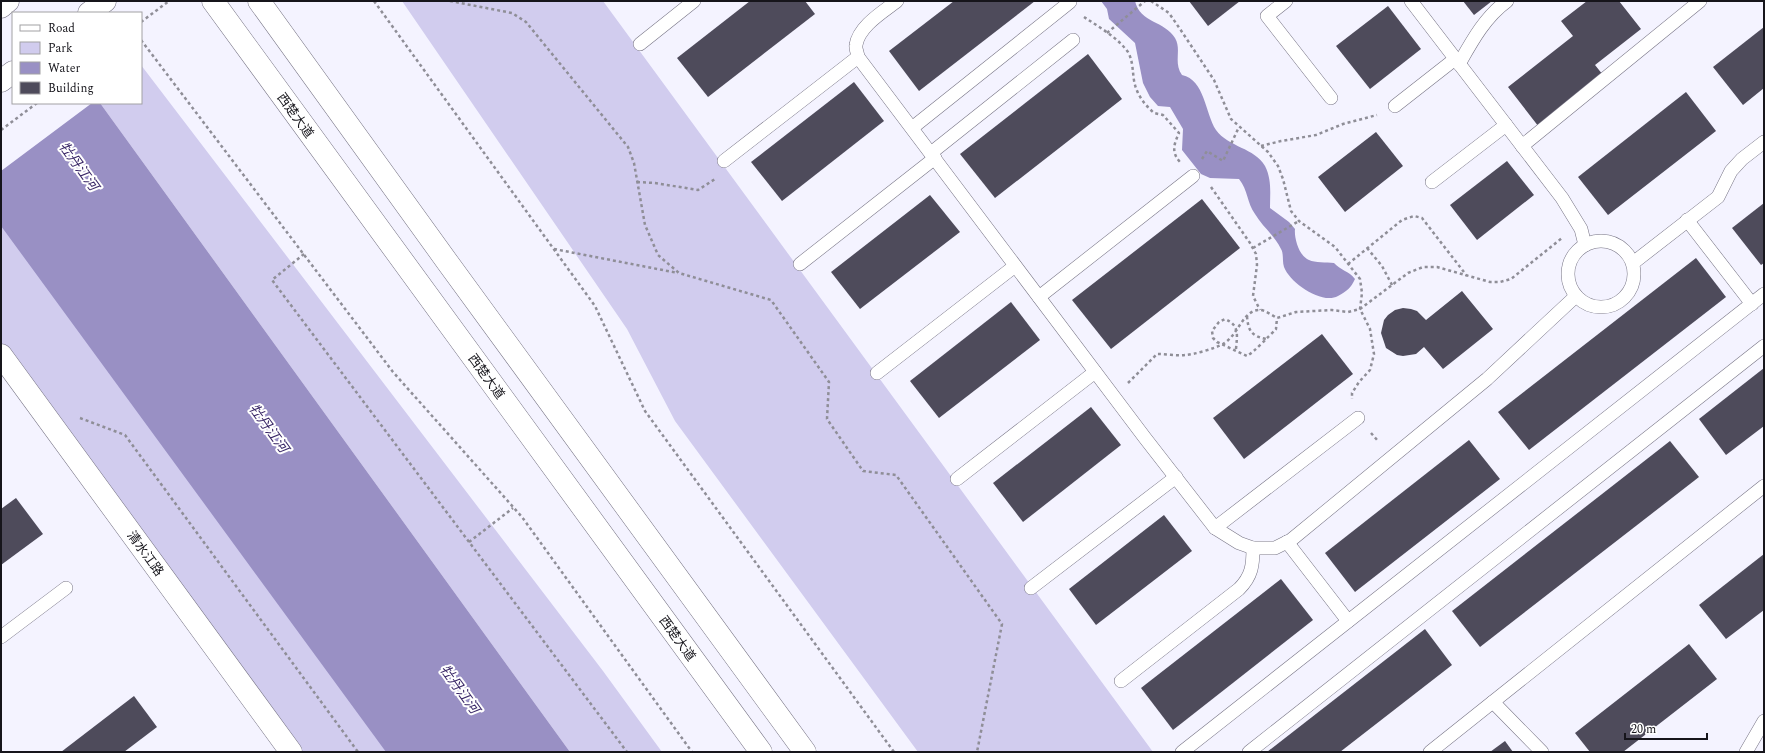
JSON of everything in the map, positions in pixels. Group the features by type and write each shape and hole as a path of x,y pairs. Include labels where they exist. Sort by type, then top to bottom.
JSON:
{"main road":[{"path":"1,7 8,1"},
{"name":"西楚大道","path":"213,1 761,752"},
{"path":"259,1 805,752"},
{"path":"1,81 12,73"},
{"name":"清水江路","path":"1,355 290,752"}],"lane":[{"path":"640,44 694,1"},
{"path":"897,1 871,22 861,33 856,46 858,57 1095,372 1215,528 1239,543 1253,548 1275,548 1286,542 1487,379 1576,296"},
{"path":"1286,1 1267,16 1331,98"},
{"path":"1410,1 1562,198 1578,225 1585,245"},
{"path":"1395,106 1457,62 1476,34 1493,14 1507,1"},
{"path":"1522,146 1700,1"},
{"path":"912,128 1070,2"},
{"path":"800,264 1072,40"},
{"path":"724,161 858,57"},
{"path":"1432,182 1506,125"},
{"path":"1633,263 1718,197 1731,171 1742,159 1764,142"},
{"path":"1039,297 1193,176"},
{"path":"1687,220 1752,304"},
{"path":"1604,240 1613,243 1628,254 1633,263 1634,274 1632,285 1627,295 1618,302 1607,306 1596,306 1585,303 1576,296 1568,278 1572,259 1577,251 1594,241 1604,240"},
{"path":"877,373 1015,266"},
{"path":"1182,752 1764,294"},
{"path":"1249,752 1764,346"},
{"path":"957,479 1095,372"},
{"path":"1215,528 1358,418"},
{"path":"1031,588 1176,477"},
{"path":"1430,752 1764,486"},
{"path":"1286,542 1348,621"},
{"path":"1121,681 1240,589 1247,581 1253,567 1253,548"},
{"path":"1,637 66,588"},
{"path":"1493,702 1542,752"},
{"path":"1746,752 1764,721"}],"path":[{"path":"142,21 168,1"},
{"path":"374,1 595,306 645,411 894,752"},
{"path":"450,1 512,13 526,22 628,147 634,163 645,225 658,255 679,273"},
{"path":"1107,33 1145,1"},
{"path":"1151,1 1169,14 1180,29 1214,80 1231,119 1261,146 1278,166 1291,212 1299,221 1334,247 1360,280 1362,293 1360,309 1370,329 1374,354 1370,370 1359,382 1352,393 1352,404 1358,418 1392,457"},
{"path":"1070,2 1082,16 1107,33 1128,53 1134,70 1135,84 1138,94 1146,106 1154,113 1163,115 1179,133 1174,145 1174,154 1193,176 1208,183 1253,248 1256,254 1257,265 1254,296 1260,310 1277,318 1296,312 1332,310 1348,312 1360,309 1408,273 1423,267 1437,267 1490,282 1500,282 1511,279 1578,225"},
{"path":"142,41 393,372 513,508 692,752"},
{"path":"1,130 36,104"},
{"path":"1261,146 1316,135 1343,124 1376,116 1395,106"},
{"path":"1201,162 1207,151 1223,161 1239,127"},
{"path":"637,182 655,183 698,190 720,175"},
{"path":"1348,264 1402,220 1414,216 1422,218 1467,276"},
{"path":"1253,248 1299,221"},
{"path":"1367,248 1382,266 1392,285"},
{"path":"554,249 679,273 772,300 829,382 827,419 863,471 896,475 1002,624 978,752"},
{"path":"304,254 272,280 627,752"},
{"path":"1236,349 1238,330 1243,319 1260,310"},
{"path":"1247,316 1248,327 1257,337 1267,339"},
{"path":"1238,330 1232,322 1225,319 1219,322 1212,331 1213,338 1217,342 1236,349 1240,353 1247,356 1254,352 1276,329 1277,318"},
{"path":"1112,394 1136,377 1157,354 1186,355 1223,344 1238,330"},
{"path":"73,416 125,435 358,752"},
{"path":"469,542 513,508"}],"green space":[{"path":"402,1 603,1 1153,752 918,752 675,421 627,329"},
{"path":"142,66 603,671 662,752 570,752 101,104 142,104"},
{"path":"1,224 387,752 298,752 1,342"}],"water":[{"name":"牡丹江河","path":"1,1 12,12 12,104 101,104 570,752 386,752 1,226"},
{"path":"1101,1 1135,1 1142,14 1171,32 1178,47 1179,70 1182,75 1190,78 1200,90 1216,130 1227,140 1255,155 1261,160 1269,176 1270,208 1289,222 1295,229 1295,237 1298,246 1305,258 1314,262 1334,263 1353,276 1355,279 1346,291 1338,296 1324,298 1307,291 1300,286 1287,273 1284,267 1281,249 1252,210 1242,183 1239,179 1210,178 1201,174 1182,150 1183,129 1170,107 1158,106 1150,97 1143,83 1135,43 1109,19 1107,9"}],"pier":[{"path":"1,1 29,1 36,12 12,12 12,104 91,104 1,171"}],"building":[{"path":"750,1 805,1 815,14 708,97 677,58"},
{"path":"954,1 1035,1 919,91 889,51"},
{"path":"1189,1 1240,1 1208,26"},
{"path":"1463,1 1492,1 1474,15"},
{"path":"1587,1 1619,1 1641,29 1595,65 1607,80 1542,131 1508,87 1573,36 1561,21"},
{"path":"1388,6 1421,49 1370,89 1336,46"},
{"path":"1764,27 1764,88 1743,105 1713,67"},
{"path":"1088,54 1122,99 995,198 960,154"},
{"path":"854,82 884,121 782,201 751,162"},
{"path":"1686,92 1716,131 1608,215 1578,177"},
{"path":"1376,132 1403,166 1345,212 1318,177"},
{"path":"1507,161 1534,195 1477,240 1450,205"},
{"path":"930,195 960,232 860,309 831,272"},
{"path":"1202,199 1240,248 1111,349 1072,300"},
{"path":"1764,203 1764,263 1761,265 1732,228"},
{"path":"1696,258 1726,297 1529,450 1498,412"},
{"path":"1462,291 1493,329 1443,369 1424,347 1416,354 1403,356 1397,355 1386,348 1381,333 1384,320 1388,315 1395,310 1403,308 1411,309 1417,311 1426,320"},
{"path":"1011,302 1040,340 939,418 910,381"},
{"path":"1322,334 1353,374 1244,459 1213,418"},
{"path":"1764,368 1764,426 1726,455 1699,419"},
{"path":"1091,407 1121,445 1023,522 993,483"},
{"path":"1469,440 1500,479 1355,592 1325,553"},
{"path":"1670,441 1699,477 1480,647 1452,611"},
{"path":"16,498 43,534 1,565 1,509"},
{"path":"1164,515 1192,551 1096,625 1069,589"},
{"path":"1764,554 1764,610 1726,639 1699,605"},
{"path":"1281,579 1313,620 1173,730 1141,688"},
{"path":"1425,629 1452,665 1340,752 1267,752"},
{"path":"1689,644 1717,679 1623,752 1590,752 1575,733"},
{"path":"134,696 157,727 124,752 61,752"},
{"path":"1505,741 1513,752 1490,752"}]}
